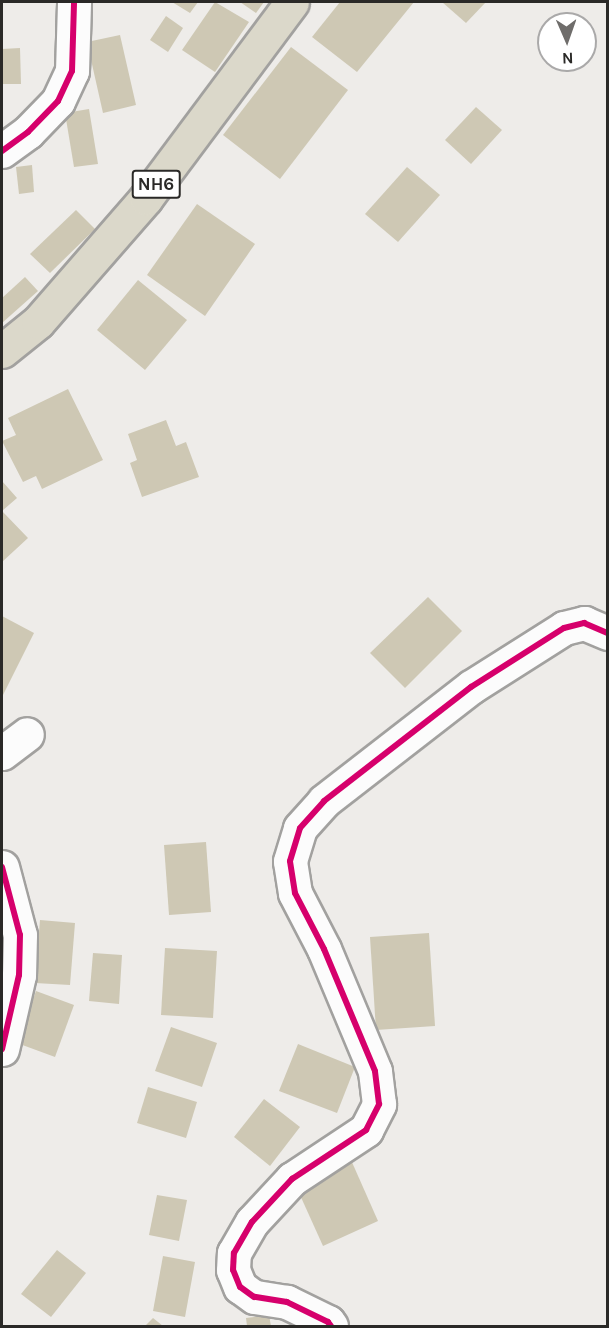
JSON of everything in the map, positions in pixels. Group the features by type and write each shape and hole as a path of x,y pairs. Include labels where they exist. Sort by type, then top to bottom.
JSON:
{"highway":[{"name":"NH6","path":"2,351 38,322 146,198 292,2"}],"street":[{"path":"2,151 28,132 58,101 72,71 74,2"},
{"path":"331,1326 328,1322 287,1302 254,1297 240,1287 233,1270 234,1253 252,1222 291,1179 366,1130 379,1104 375,1071 352,1012 295,893 290,861 300,828 324,801 471,687 564,628 584,623 608,633"},
{"path":"2,867 20,935 19,975 8,1032 2,1049"}],"building":[{"path":"172,2 198,2 190,13"},
{"path":"215,2 249,22 215,72 182,50"},
{"path":"240,2 264,2 256,13"},
{"path":"340,2 414,2 357,72 312,37"},
{"path":"442,2 486,2 466,23"},
{"path":"166,16 183,28 168,52 150,40"},
{"path":"120,35 136,105 103,113 87,42"},
{"path":"291,47 348,90 280,179 223,135"},
{"path":"20,48 21,84 2,84 2,49"},
{"path":"476,107 502,130 471,164 445,140"},
{"path":"89,109 98,164 74,167 65,113"},
{"path":"32,165 34,192 19,194 16,167"},
{"path":"407,167 440,195 398,242 365,214"},
{"path":"197,204 255,244 205,316 147,275"},
{"path":"76,210 95,229 50,273 30,254"},
{"path":"25,277 38,291 2,323 2,298"},
{"path":"138,280 187,320 145,370 97,330"},
{"path":"68,389 103,460 42,489 36,476 23,482 2,441 16,435 8,418"},
{"path":"166,420 176,446 186,442 199,477 142,497 130,463 137,460 128,434"},
{"path":"2,481 17,498 2,511"},
{"path":"2,511 28,538 2,562"},
{"path":"428,597 462,631 405,688 370,653"},
{"path":"2,616 34,633 2,697"},
{"path":"206,842 211,912 169,915 164,845"},
{"path":"40,920 75,923 70,985 35,983"},
{"path":"429,933 435,1026 376,1030 370,937"},
{"path":"165,948 217,951 213,1018 161,1015"},
{"path":"93,953 122,955 119,1004 89,1001"},
{"path":"36,991 74,1005 55,1057 17,1043"},
{"path":"171,1027 217,1043 202,1087 155,1071"},
{"path":"298,1044 355,1067 337,1113 279,1091"},
{"path":"148,1087 197,1102 186,1138 137,1123"},
{"path":"264,1099 300,1127 270,1166 234,1137"},
{"path":"351,1160 378,1221 323,1246 295,1184"},
{"path":"157,1195 187,1200 179,1241 149,1235"},
{"path":"57,1250 86,1273 51,1317 21,1294"},
{"path":"163,1256 195,1262 185,1317 153,1311"},
{"path":"269,1315 271,1326 247,1326 246,1318"},
{"path":"153,1318 163,1326 145,1326"}],"cycle path":[{"path":"2,151 28,132 58,101 72,71 74,2"},
{"path":"331,1326 328,1322 287,1302 254,1297 240,1287 233,1270 234,1253 252,1222 292,1179 366,1130 379,1104 375,1071 324,949 295,893 290,861 300,828 324,801 471,687 564,628 584,623 608,633"},
{"path":"2,867 20,935 19,975 2,1049"}]}
